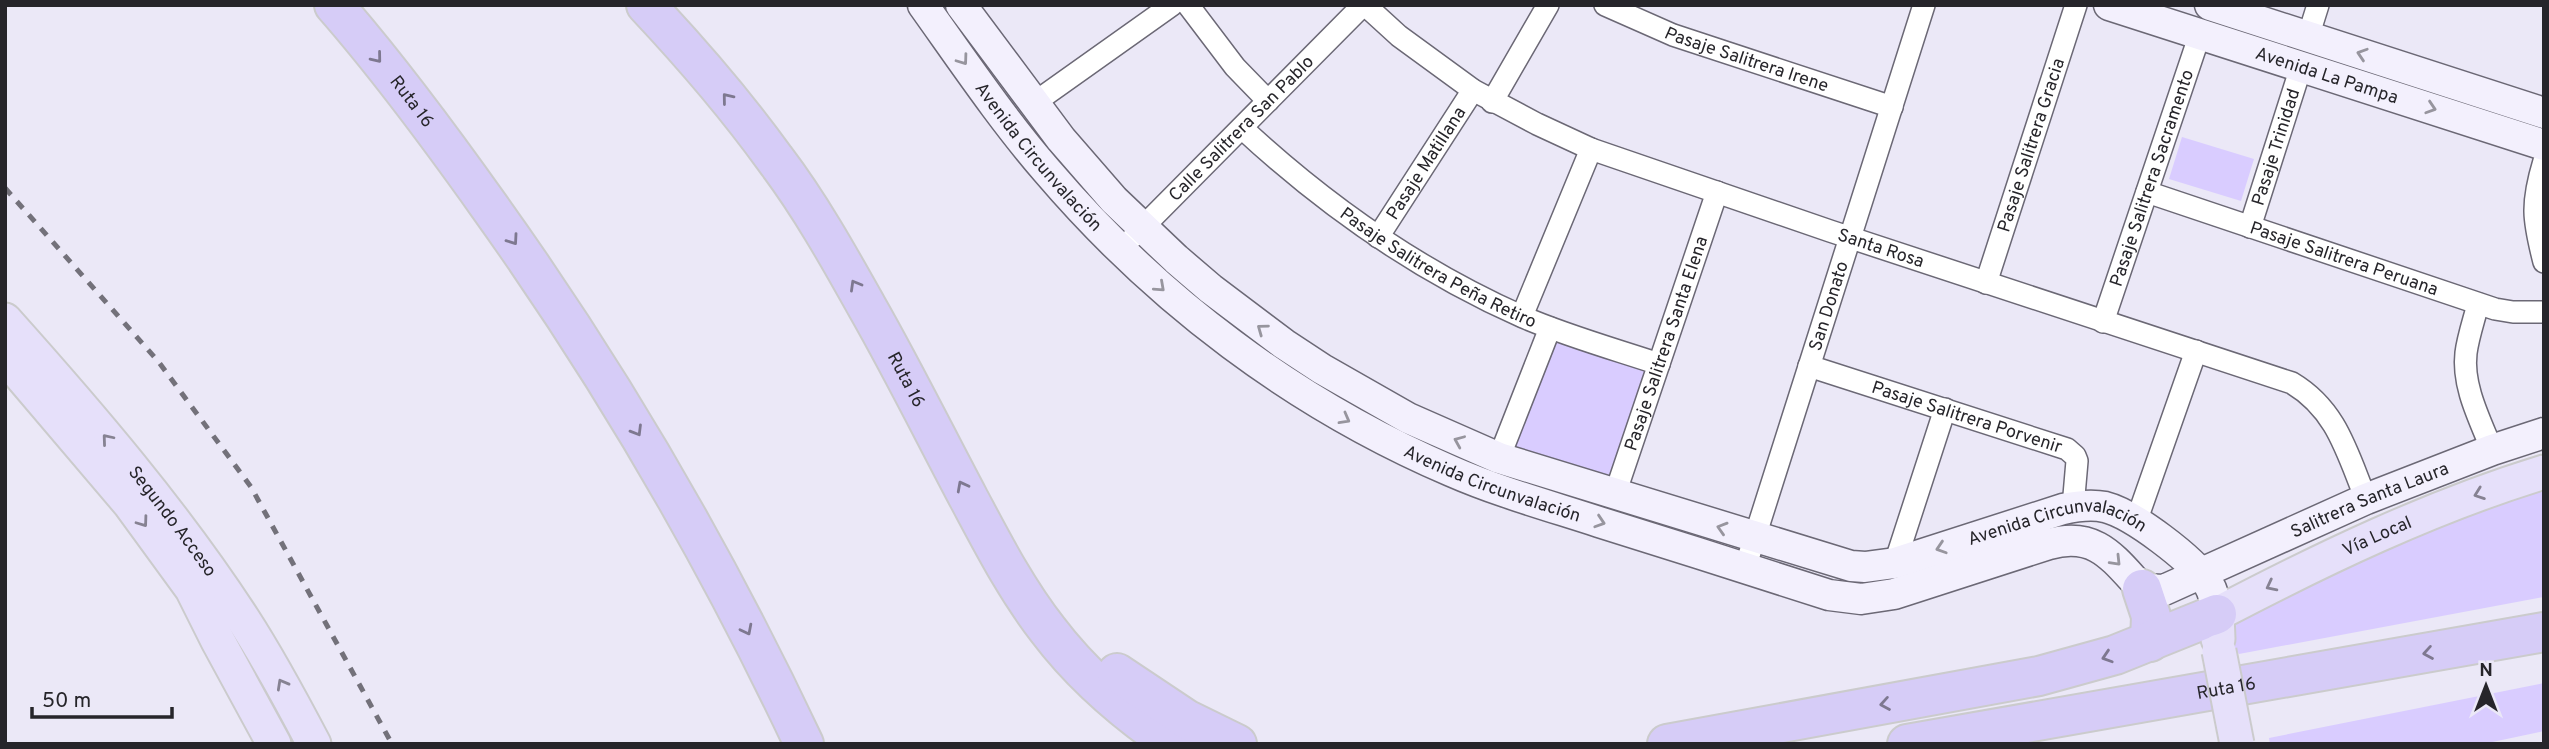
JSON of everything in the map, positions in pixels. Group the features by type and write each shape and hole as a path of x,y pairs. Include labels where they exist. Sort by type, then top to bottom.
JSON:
{"highway":[{"name":"Ruta 16","path":"334,5 420,111 463,170 610,385 699,540 804,744"},
{"name":"Ruta 16","path":"646,5 768,150 816,219 869,310 994,546 1029,604 1070,657 1120,705 1172,744"},
{"path":"994,546 1044,606 1101,660 1166,707 1237,744"},
{"path":"2142,589 2151,616 2150,642"},
{"name":"Ruta 16","path":"1907,744 2544,632"},
{"path":"1667,744 2039,676 2080,666 2150,642 2218,633"},
{"name":"Ruta 16","path":"2057,744 2544,660"}],"main road":[{"name":"Segundo Acceso","path":"5,320 111,443 195,550 245,621 314,744"},
{"name":"Segundo Acceso","path":"5,357 130,504 192,589 274,744"},
{"name":"Vía Local","path":"2218,633 2344,550 2450,504 2544,472"},
{"path":"2218,633 2237,744"}],"street":[{"name":"Avenida Circunvalación","path":"923,5 1045,170 1120,250 1171,296 1248,357 1288,384 1370,432 1440,467 1493,488 1845,598 1878,598 2049,544 2072,540 2084,542 2106,552 2142,589"},
{"name":"Avenida Circunvalación","path":"961,5 1087,170 1142,228 1228,303 1322,369 1408,418 1499,458 1837,564 1865,567 1895,563 2073,507 2106,508 2136,522 2201,575 2213,591 2218,633"},
{"path":"1034,103 1172,5"},
{"path":"1188,5 1235,67 1269,101"},
{"name":"Calle Salitrera San Pablo","path":"1120,250 1364,5"},
{"name":"Santa Rosa","path":"1364,5 1398,36 1473,90 1492,102 1591,149 2292,383 2318,402 2333,421 2366,499"},
{"name":"Pasaje Matillana","path":"1492,102 1548,5"},
{"name":"Pasaje Salitrera Irene","path":"1605,5 1674,35 1892,107"},
{"name":"San Donato","path":"1745,568 1924,5"},
{"name":"Pasaje Salitrera Gracia","path":"1986,283 2076,5"},
{"name":"Avenida La Pampa","path":"2109,5 2544,145"},
{"name":"Avenida La Pampa","path":"2210,5 2544,113"},
{"path":"2308,37 2318,5"},
{"name":"Pasaje Salitrera Sacramento","path":"2103,322 2200,34"},
{"name":"Pasaje Trinidad","path":"2250,227 2301,67"},
{"name":"Pasaje Matillana","path":"1378,237 1473,90"},
{"name":"Pasaje Salitrera Peña Retiro","path":"1242,128 1305,184 1378,237 1446,279 1550,328 1659,364"},
{"path":"1522,316 1591,149"},
{"path":"2544,161 2533,210 2544,262"},
{"name":"Pasaje Salitrera Santa Elena","path":"1615,494 1717,192"},
{"name":"Pasaje Salitrera Peruana","path":"2147,192 2478,304 2513,312 2544,312"},
{"path":"2478,304 2466,353 2466,368 2469,389 2492,450"},
{"path":"1499,458 1550,328"},
{"path":"2136,522 2196,351"},
{"name":"Pasaje Salitrera Porvenir","path":"1809,366 2071,452 2075,456 2077,467 2073,507"},
{"path":"1895,563 1945,409"},
{"name":"Salitrera Santa Laura","path":"2201,575 2366,499 2492,450 2544,433"},
{"path":"2142,589 2164,590 2201,575"}],"shaded area":[{"path":"2182,137 2254,159 2241,201 2169,179"},
{"path":"1560,339 1641,363 1648,376 1613,480 1513,453 1510,444 1551,343"},
{"path":"2544,489 2544,597 2239,654 2228,637 2240,619 2284,593 2489,506"},
{"path":"2544,683 2544,731 2483,744 2270,744 2269,738"}],"railway":[{"path":"5,188 158,361 251,487 392,744"}]}
